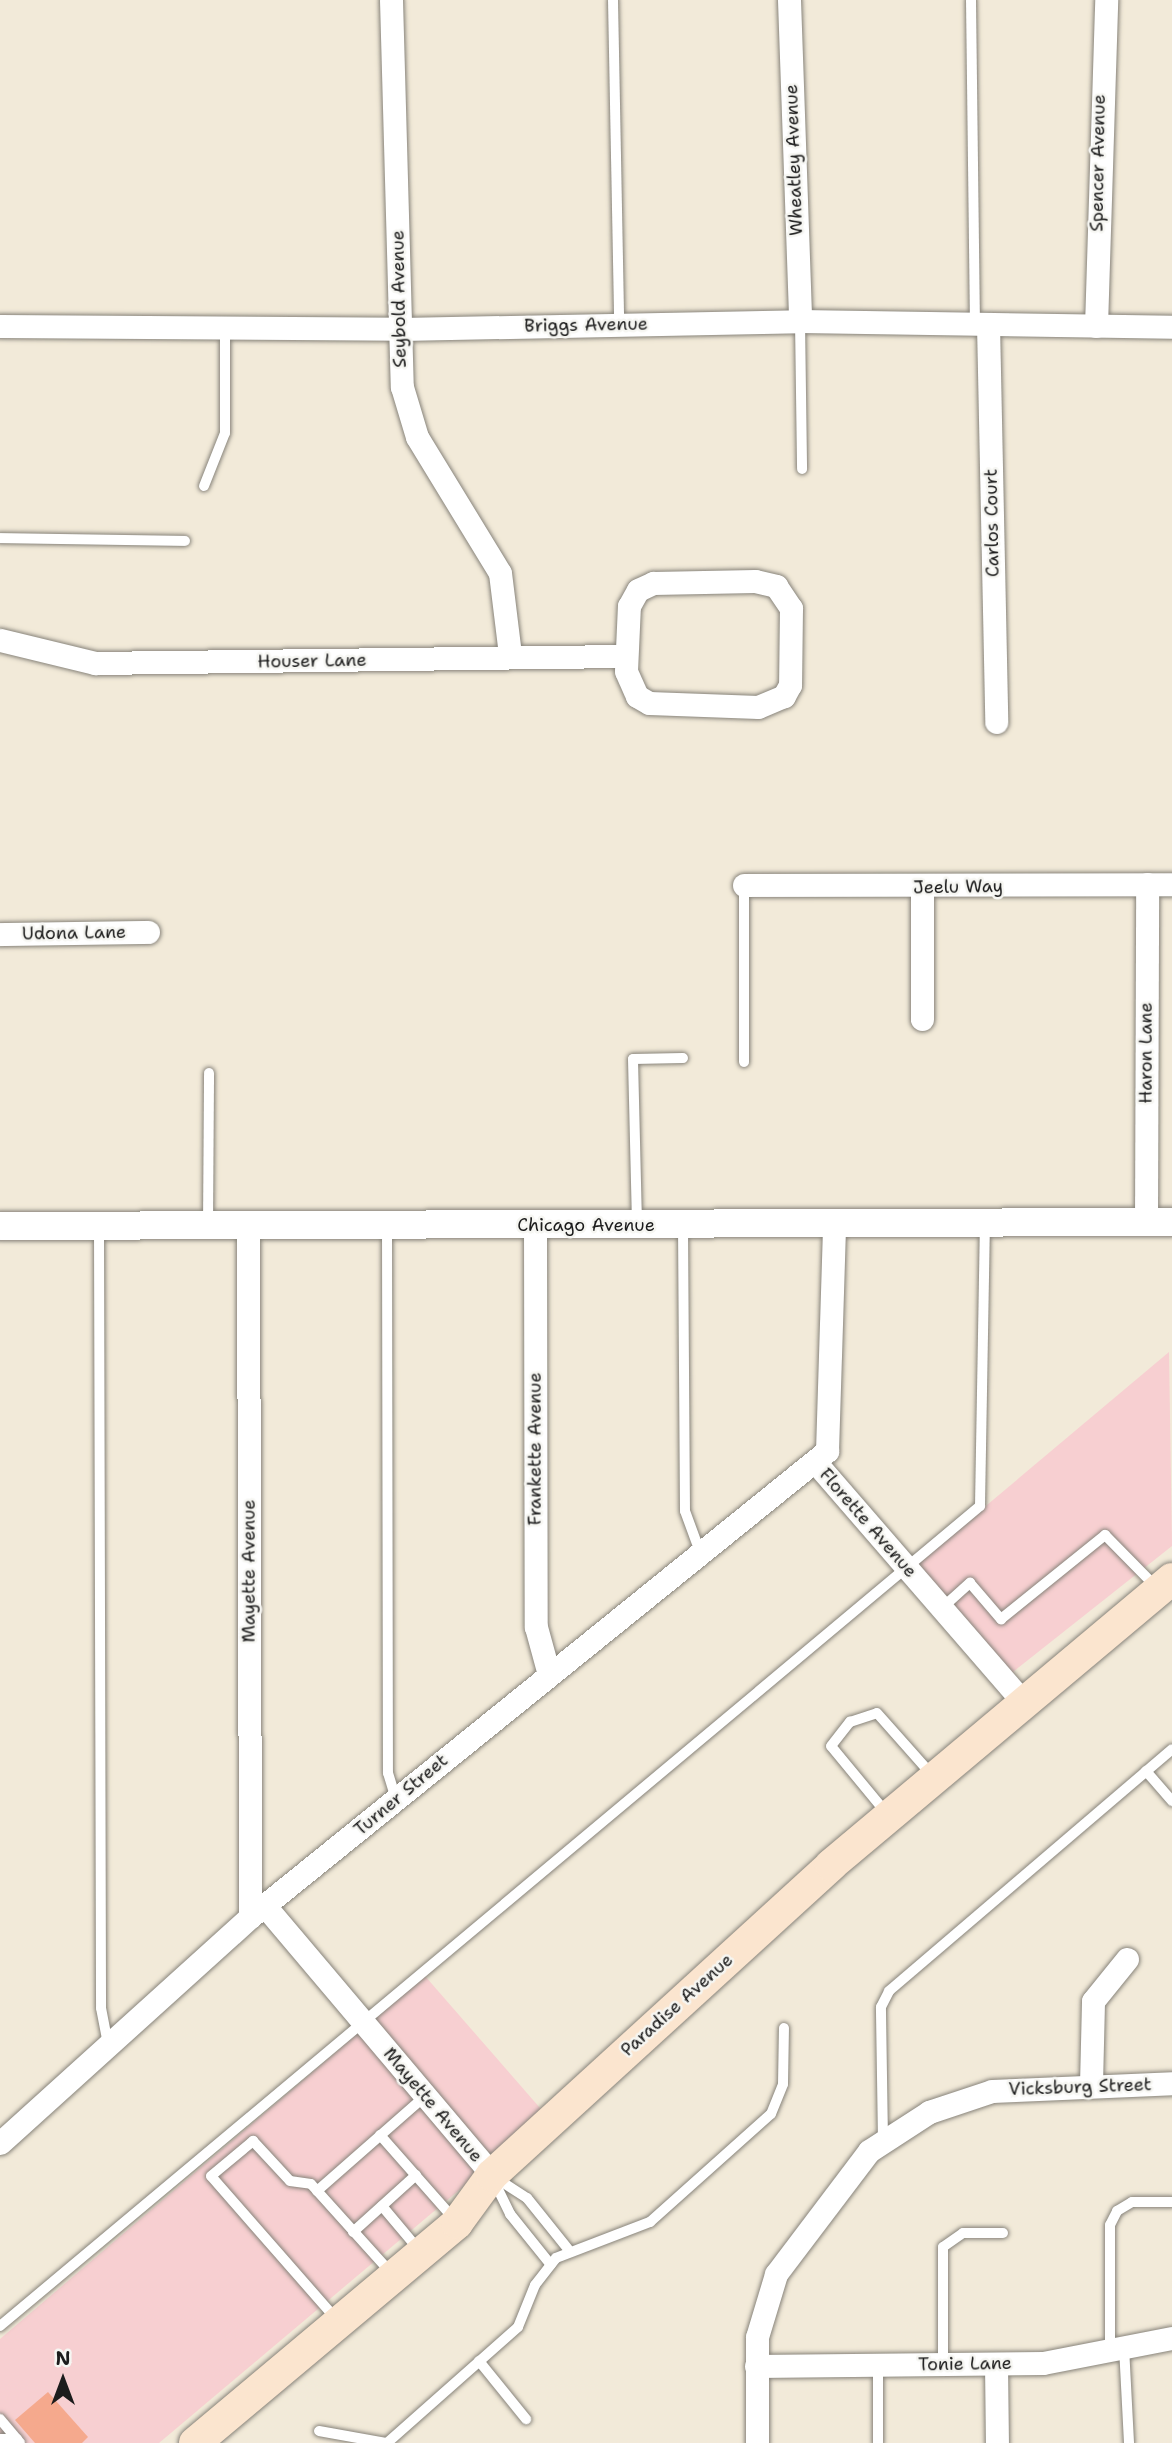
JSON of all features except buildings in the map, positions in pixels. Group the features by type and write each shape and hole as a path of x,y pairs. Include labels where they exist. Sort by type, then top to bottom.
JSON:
{"main road":[{"name":"Paradise Avenue","path":"195,2443 457,2223 492,2175 889,1816 1024,1703 1168,1591"}],"street":[{"name":"Seybold Avenue","path":"391,0 402,387 417,437 500,573 510,655"},
{"name":"Wheatley Avenue","path":"789,0 800,321"},
{"name":"Spencer Avenue","path":"1096,326 1106,0"},
{"name":"Briggs Avenue","path":"0,326 401,329 800,321 1172,327"},
{"name":"Carlos Court","path":"982,324 996,722"},
{"path":"653,583 769,583 791,608 790,685 771,704 649,703 628,684 626,656 632,596 653,583"},
{"name":"Houser Lane","path":"0,640 95,663 510,655 626,656"},
{"name":"Haron Lane","path":"1147,884 1159,1222"},
{"name":"Jeelu Way","path":"744,885 922,888 1172,884"},
{"path":"922,888 922,1018"},
{"name":"Udona Lane","path":"0,934 148,932"},
{"name":"Chicago Avenue","path":"0,1226 637,1226 985,1221 1159,1222"},
{"name":"Florette Avenue","path":"834,1224 830,1427 827,1451 816,1463 1024,1703"},
{"name":"Mayette Avenue","path":"248,1225 258,1912 364,2022 492,2175"},
{"name":"Frankette Avenue","path":"535,1226 536,1627 548,1671"},
{"name":"Turner Street","path":"0,2143 108,2043 258,1912 548,1671 816,1463"},
{"path":"1091,2084 1093,2001 1127,1959"},
{"name":"Vicksburg Street","path":"757,2443 756,2366 765,2303 781,2264 851,2170 883,2140 929,2112 992,2091 1091,2084 1172,2083"},
{"name":"Tonie Lane","path":"756,2366 1043,2363 1172,2338"},
{"path":"996,2364 997,2443"}],"lane":[{"path":"613,0 619,324"},
{"path":"971,0 982,324"},
{"path":"800,321 802,469"},
{"path":"204,485 225,433 225,328"},
{"path":"0,538 185,541"},
{"path":"744,885 744,1062"},
{"path":"637,1226 633,1059 683,1058"},
{"path":"208,1225 209,1073"},
{"path":"0,2326 980,1506 984,1492 985,1221"},
{"path":"683,1225 685,1511 700,1552"},
{"path":"99,1226 101,1994 108,2043"},
{"path":"387,1226 388,1773 397,1799"},
{"path":"942,1608 970,1583 1001,1619 1104,1535 1168,1591"},
{"path":"889,1816 831,1746 850,1722 877,1713 935,1778"},
{"path":"883,2140 881,2007 889,1991 1172,1749"},
{"path":"1146,1771 1172,1801"},
{"path":"319,2431 386,2443 518,2327 551,2265 568,2249 650,2222 771,2114 783,2084 784,2028"},
{"path":"317,2191 426,2095"},
{"path":"380,2135 457,2223"},
{"path":"339,2322 211,2176 253,2141 290,2181 317,2191 394,2276"},
{"path":"353,2232 416,2175"},
{"path":"492,2175 527,2198 568,2249"},
{"path":"492,2175 510,2214 551,2265"},
{"path":"1129,2443 1117,2348 1110,2225 1117,2211 1132,2202 1172,2202"},
{"path":"382,2206 421,2253"},
{"path":"943,2364 943,2247 963,2233 1003,2233"},
{"path":"479,2361 526,2420"},
{"path":"878,2364 878,2443"},
{"path":"0,2418 19,2441"},
{"path":"0,2439 19,2441"}],"shaded area":[{"path":"1169,1352 1172,1546 999,1683 906,1573"},
{"path":"425,1976 547,2116 159,2443 0,2443 0,2339"}]}
